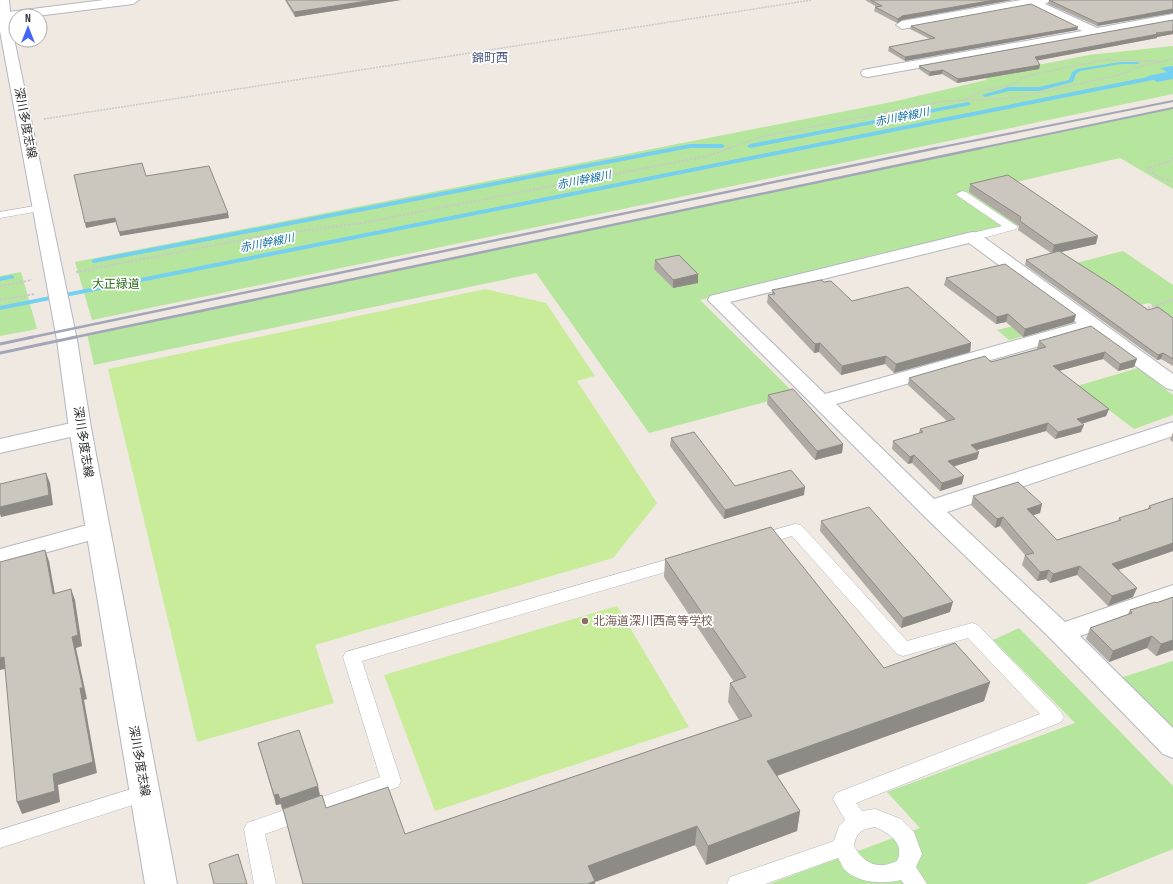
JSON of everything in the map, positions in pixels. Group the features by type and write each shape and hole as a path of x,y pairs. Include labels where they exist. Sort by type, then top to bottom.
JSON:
{"street":[{"name":"深川多度志線","path":"3,0 3,17 26,122 67,340 80,428 160,884"},
{"path":"3,17 133,0"},
{"path":"902,25 1029,1 1045,0"},
{"path":"1029,1 1095,32"},
{"path":"868,74 1173,18"},
{"path":"1173,384 972,237 717,300 930,509 1062,633 1173,746"},
{"path":"821,402 1092,325"},
{"path":"0,446 80,428"},
{"path":"930,509 1173,429"},
{"path":"0,556 98,530"},
{"path":"1062,633 1173,594"}],"lane":[{"path":"962,194 1012,227 972,237"},
{"path":"0,215 41,208"},
{"path":"741,545 795,529 903,649 972,630 1054,717 843,798 857,821"},
{"path":"265,884 254,829 391,781 352,657 703,556"},
{"path":"0,839 144,793"},
{"path":"875,818 894,825 907,838 911,854 910,876 869,874 852,863 843,847 846,832 857,821 875,818"},
{"path":"738,884 843,847"}],"path":[{"path":"26,122 812,0"},
{"path":"0,286 261,236 362,223 708,156 761,137 944,101 1015,98 1119,75 1139,66 1173,59"},
{"path":"966,100 981,91 1015,84 1023,77 1063,68 1105,60 1162,61"},
{"path":"1173,157 1171,161 1147,168 1160,179 1173,181"},
{"path":"0,300 39,293"},
{"path":"1144,309 1173,300"}],"green space":[{"name":"大正緑道","path":"1173,46 1173,94 92,320 75,262 892,102 986,80 986,75 1089,55"},
{"path":"1173,108 1173,189 1120,158 1016,182 1006,177 969,185 1023,224 877,254 700,300 795,394 649,433 536,273 94,365 87,334"},
{"path":"1123,251 1173,285 1173,319 1149,303 1136,306 1076,263"},
{"path":"21,272 37,329 0,336 0,276"},
{"path":"485,289 546,303 595,376 577,381 657,503 613,558 315,645 334,703 197,742 108,369"},
{"path":"1061,314 1074,323 1009,340 997,330"},
{"path":"1138,368 1173,395 1173,415 1134,429 1077,386"},
{"path":"617,606 689,727 435,811 384,675"},
{"path":"1019,628 1173,786 1173,849 1086,884 769,884 920,828 887,792 1075,723 993,640"},
{"path":"1173,661 1173,734 1120,678"}],"water":[{"path":"1173,66 1173,79 1157,82 1147,76 1167,72 1160,68"}],"building":[{"path":"286,0 374,0 294,12"},
{"path":"871,0 994,0 902,16 898,19 875,7 882,6"},
{"path":"1049,0 1173,0 1173,9 1098,23"},
{"path":"1031,4 1078,27 905,57 889,47 935,38 911,26"},
{"path":"1173,20 1173,31 1035,57 1040,65 958,79 943,70 930,72 919,66"},
{"path":"142,163 146,176 209,166 228,213 119,232 115,218 85,223 74,175"},
{"path":"1008,175 1098,236 1054,245 1020,221 1021,217 970,184"},
{"path":"1059,251 1114,286 1148,310 1158,307 1173,318 1173,359 1163,353 1158,355 1026,260"},
{"path":"679,255 698,274 673,280 655,260"},
{"path":"1005,264 1076,315 1025,329 1008,314 997,317 946,278"},
{"path":"821,280 824,282 831,281 852,301 908,287 971,343 896,364 886,356 842,366 820,343 815,344 768,295 775,294 772,290"},
{"path":"1091,326 1137,359 1120,364 1105,352 1053,366 1109,409 1077,419 1084,425 1058,432 1048,423 971,445 979,452 948,461 964,476 942,483 914,455 910,457 893,441 923,432 920,429 955,419 909,378 985,356 991,362 1046,347 1039,341"},
{"path":"793,389 843,444 817,451 768,395"},
{"path":"694,432 735,486 791,470 805,487 725,510 671,438"},
{"path":"46,473 49,495 0,507 0,484"},
{"path":"1018,482 1042,504 1027,509 1057,540 1121,520 1119,518 1151,508 1149,506 1173,498 1173,543 1112,564 1137,588 1112,596 1080,566 1053,574 1049,570 1040,572 1025,555 1034,553 1003,517 997,519 973,496"},
{"path":"869,507 953,602 903,618 821,521"},
{"path":"771,527 884,668 955,643 990,682 767,761 800,811 708,846 697,826 588,866 595,881 587,884 303,884 283,809 322,795 326,808 388,787 405,834 752,716 730,683 746,677 665,559"},
{"path":"45,550 53,594 71,589 78,635 72,637 83,688 80,688 93,762 53,774 55,791 17,802 4,657 0,658 0,562"},
{"path":"1173,597 1173,640 1161,644 1152,636 1113,651 1090,628 1132,613 1130,610"},
{"path":"299,730 318,786 280,799 278,794 274,795 258,743"},
{"path":"238,854 247,884 214,884 209,864"}],"waterway":[{"path":"985,95 1009,89 1039,89 1071,81 1074,73 1079,70 1121,63 1138,63"},
{"name":"赤川幹線川","path":"0,308 1173,74"},
{"path":"750,146 968,104"},
{"path":"94,261 690,146 722,146"},
{"path":"0,279 12,277"}],"railway":[{"path":"937,148 1173,101"},
{"path":"976,149 1173,108"},
{"path":"28,338 937,148"},
{"path":"932,149 937,148"},
{"path":"71,338 981,148"},
{"path":"0,344 33,337"},
{"path":"0,353 76,337"}],"place":[{"name":"北海道深川西高等学校","path":"585,621"}],"district":[{"name":"錦町西","path":"490,58"}]}
